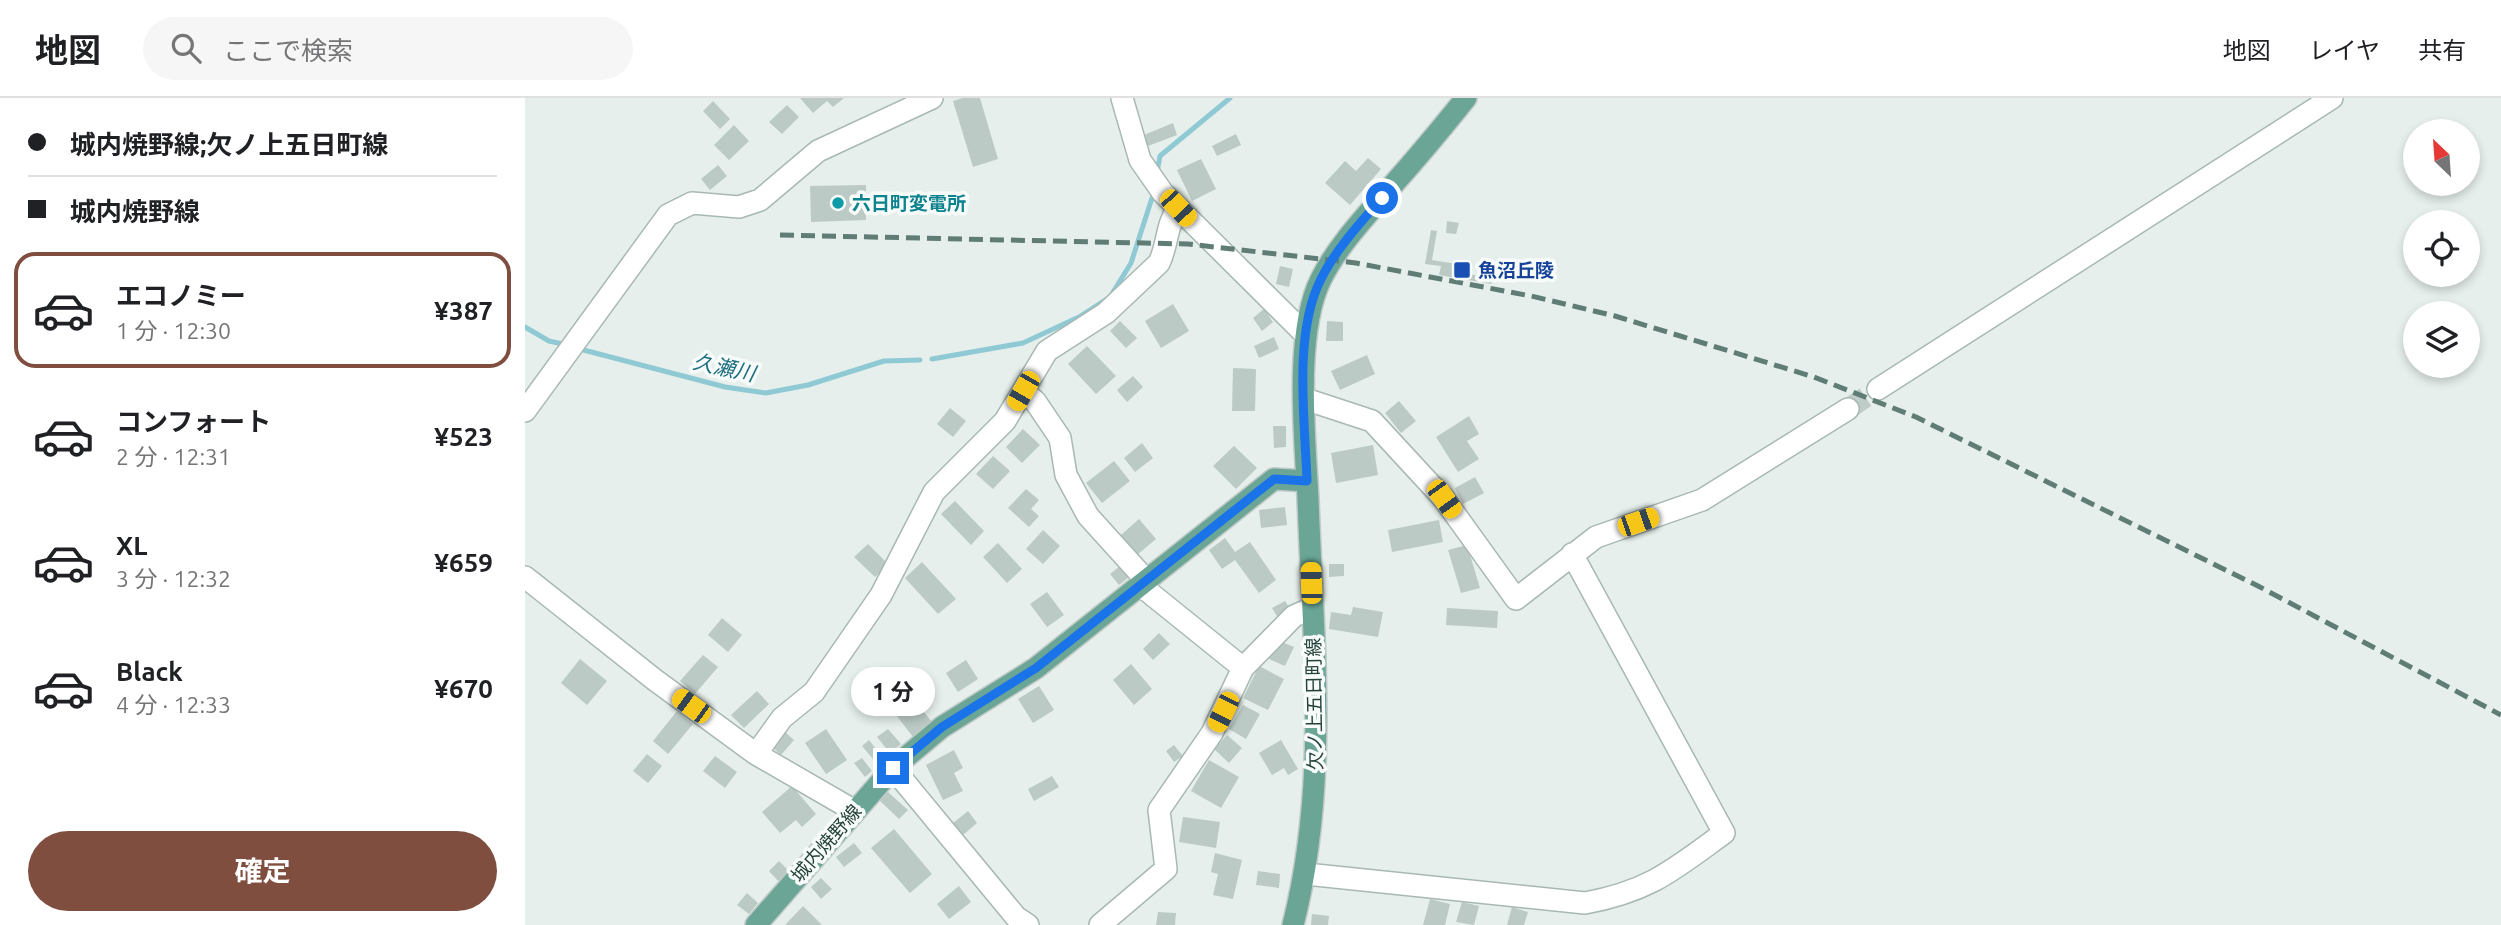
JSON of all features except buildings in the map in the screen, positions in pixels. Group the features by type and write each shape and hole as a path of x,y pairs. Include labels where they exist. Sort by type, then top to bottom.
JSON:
{"main road":[{"name":"欠ノ上五日町線","path":"1293,925 1306,874 1315,805 1318,739 1307,481 1305,334 1320,281 1344,243 1467,98"},
{"name":"城内焼野線","path":"756,925 853,810 893,768 942,727 1036,668 1274,479 1307,481"}],"street":[{"path":"525,411 668,215 692,203 739,207 760,200 818,151 932,98"},
{"path":"1122,98 1140,160 1178,208 1305,334"},
{"path":"1878,390 2332,98"},
{"path":"756,754 782,718 814,692 881,595 934,492 1005,421 1047,351 1106,313 1159,263 1164,253 1170,220 1178,208"},
{"path":"1023,391 1035,401 1060,438 1066,475 1088,516 1143,582 1243,668"},
{"path":"1305,399 1372,421 1444,499 1516,599 1596,537 1702,500 1848,409"},
{"path":"1306,874 1585,903 1619,897 1655,883 1724,833 1572,554"},
{"path":"525,577 655,680 756,754 853,810"},
{"path":"1100,925 1166,869 1159,810 1212,733 1243,668 1294,616 1312,608"},
{"path":"893,768 1016,917 1028,925"}],"waterway":[{"name":"久瀬川","path":"1157,172 1160,156 1230,98"},
{"name":"久瀬川","path":"932,359 1023,343 1079,317 1110,297 1131,263 1152,198"},
{"name":"久瀬川","path":"525,327 549,341 567,345"},
{"name":"久瀬川","path":"576,348 725,387 766,393 808,385 884,361 920,360"}],"tunnel":[{"path":"1848,409 1878,389"}],"railway":[{"path":"780,235 1188,244 1356,263 1531,296 1615,316 1814,377 1916,417 2258,586 2501,715"}],"place":[{"name":"六日町変電所","path":"838,203"},
{"name":"魚沼丘陵","path":"1462,270"}],"route":[{"path":"893,768 942,727 1036,668 1274,479 1307,481 1305,334 1320,281 1344,243 1382,198"}]}
